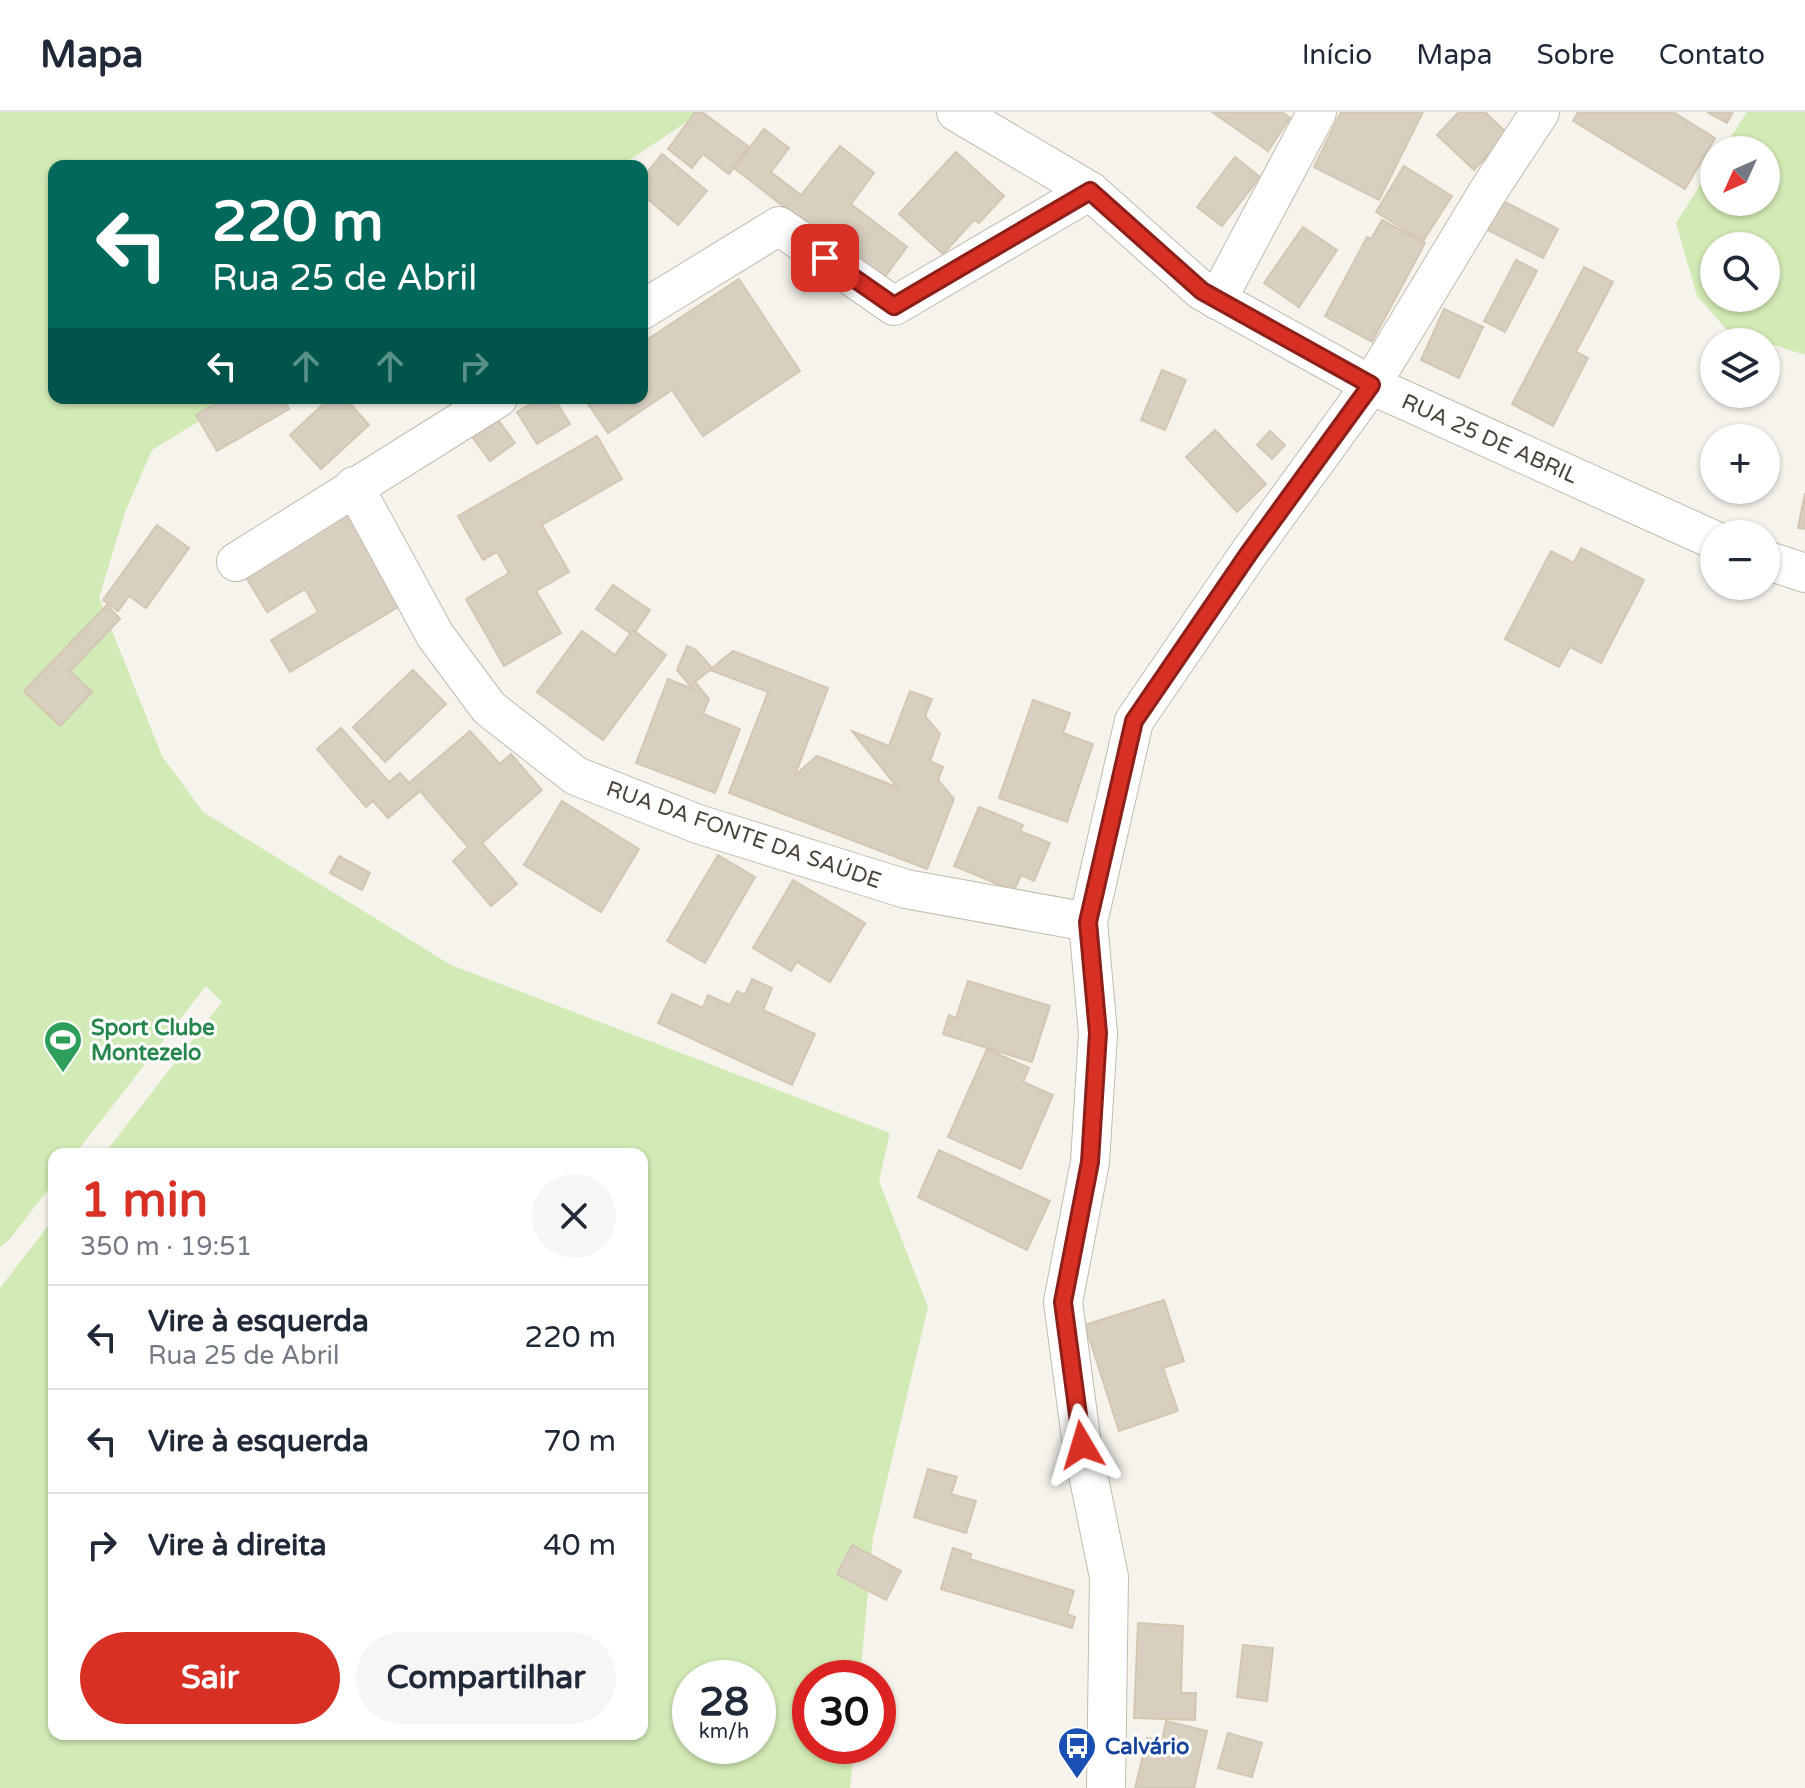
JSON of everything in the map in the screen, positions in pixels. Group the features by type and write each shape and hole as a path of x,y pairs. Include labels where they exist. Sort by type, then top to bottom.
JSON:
{"street":[{"name":"RUA 25 DE ABRIL","path":"956,112 1090,191 1202,291 1217,300 1371,385 1700,534"},
{"path":"1217,300 1317,112"},
{"path":"1106,1788 1109,1577 1082,1445 1063,1302 1091,1147 1098,1033 1088,922 1134,721 1249,553 1371,385 1487,193 1540,112"},
{"path":"648,306 779,226 894,306 1090,191"},
{"path":"236,562 488,404"},
{"name":"RUA DA FONTE DA SAÚDE","path":"354,486 435,635 489,708 576,776 698,824 906,889 1088,922"},
{"path":"1780,565 1805,573"}],"green space":[{"path":"0,112 702,112 629,160 48,160 48,404 227,404 152,450 125,512 99,598 162,756 203,812 451,965 890,1133 879,1181 928,1307 873,1539 862,1660 792,1660 792,1764 852,1764 850,1788 0,1788 0,1288 48,1226 48,1740 648,1740 648,1148 109,1148 222,1002 206,986 80,1148 48,1148 48,1190 9,1240 0,1247"},
{"path":"1747,112 1805,112 1805,355 1780,347 1780,328 1725,328 1711,312 1780,312 1780,232 1700,232 1700,299 1676,223 1700,185 1700,216 1780,216 1780,136 1731,136"}],"building":[{"path":"695,112 702,112 749,147 729,174 703,154 692,168 668,149"},
{"path":"1212,112 1282,112 1290,118 1268,151"},
{"path":"1341,112 1423,112 1379,200 1314,167"},
{"path":"1459,112 1485,112 1508,134 1474,170 1437,135"},
{"path":"1578,112 1673,112 1712,136 1700,136 1700,164 1685,189 1573,121"},
{"path":"1707,112 1733,112 1727,123"},
{"path":"764,129 789,148 771,172 801,195 840,146 874,173 851,204 907,247 881,282 734,168"},
{"path":"956,152 1004,196 979,223 974,220 943,254 899,214"},
{"path":"662,154 707,191 678,225 648,199 648,172"},
{"path":"1235,157 1260,177 1222,226 1197,207"},
{"path":"1404,166 1452,196 1423,241 1376,212"},
{"path":"1499,199 1558,229 1543,258 1484,228"},
{"path":"1382,220 1425,243 1372,342 1325,316 1367,237 1371,239"},
{"path":"1303,227 1337,250 1299,307 1264,283"},
{"path":"1516,260 1537,271 1505,332 1484,321"},
{"path":"1584,267 1613,282 1576,352 1588,358 1553,426 1512,404"},
{"path":"739,279 800,371 703,436 672,390 608,433 588,404 648,404 648,339"},
{"path":"1444,309 1483,327 1459,378 1421,360"},
{"path":"1162,370 1186,380 1165,430 1141,420"},
{"path":"215,404 287,404 289,409 217,451 196,415"},
{"path":"324,404 350,404 369,425 321,469 290,435"},
{"path":"530,404 558,404 570,424 537,444 517,412"},
{"path":"498,420 515,443 490,461 473,438"},
{"path":"1215,430 1266,484 1237,512 1186,457"},
{"path":"1270,431 1285,445 1272,459 1257,445"},
{"path":"597,436 622,479 542,525 569,572 536,591 561,633 504,666 466,599 509,573 497,552 483,560 458,516"},
{"path":"1805,493 1805,529 1798,528"},
{"path":"348,509 405,603 290,672 271,640 318,612 305,589 267,612 243,572"},
{"path":"157,525 189,548 146,608 129,596 118,611 103,600"},
{"path":"1581,548 1644,580 1601,663 1570,647 1559,667 1505,639 1551,551 1574,563"},
{"path":"613,585 650,610 633,635 596,609"},
{"path":"107,605 120,619 70,671 92,692 60,726 24,691"},
{"path":"633,630 666,655 603,740 537,692 582,631 615,655"},
{"path":"687,646 696,650 712,668 733,651 828,688 795,775 817,756 897,787 852,731 889,746 910,691 932,699 925,716 940,734 930,761 943,767 938,780 954,799 927,869 729,793 768,692 710,670 695,682 709,699 703,714 740,729 715,793 636,763 668,679 693,689 677,670"},
{"path":"413,670 446,704 385,762 353,727"},
{"path":"1033,700 1070,713 1063,733 1093,744 1067,822 999,798"},
{"path":"341,728 389,782 400,773 409,783 470,731 500,764 511,754 542,790 482,843 517,884 491,906 453,861 468,847 420,791 388,818 373,801 366,807 317,749"},
{"path":"562,801 639,849 601,912 524,865"},
{"path":"979,807 1023,825 1020,831 1050,843 1034,881 1021,875 1014,891 954,866"},
{"path":"718,855 755,877 705,963 667,941"},
{"path":"339,856 370,873 362,890 330,873"},
{"path":"793,880 865,923 830,982 797,962 791,971 753,948"},
{"path":"752,979 772,988 763,1010 815,1034 792,1085 658,1023 672,994 703,1008 708,995 730,1005 737,991 745,995"},
{"path":"968,981 1050,1006 1032,1062 943,1034 949,1015 956,1018"},
{"path":"987,1049 1029,1068 1023,1082 1053,1095 1021,1169 948,1137"},
{"path":"939,1150 1050,1201 1027,1250 918,1197"},
{"path":"1164,1300 1184,1361 1163,1368 1178,1411 1119,1431 1085,1325"},
{"path":"928,1469 957,1477 951,1494 976,1501 966,1533 914,1517"},
{"path":"852,1545 901,1571 886,1600 837,1574"},
{"path":"953,1548 971,1554 970,1559 1074,1591 1067,1614 1075,1617 1072,1628 941,1589"},
{"path":"1138,1623 1183,1626 1181,1693 1196,1693 1195,1720 1134,1718"},
{"path":"1243,1645 1273,1648 1267,1701 1237,1697"},
{"path":"1166,1721 1207,1731 1194,1788 1135,1788 1147,1738 1162,1741"},
{"path":"1228,1733 1262,1743 1252,1777 1218,1768"}],"place":[{"name":"Sport Clube Montezelo","path":"63,1074"},
{"name":"Calvário","path":"1077,1780"}],"route":[{"path":"825,258 894,306 1090,191 1202,291 1371,385 1249,553 1134,721 1088,922 1098,1033 1090,1162 1063,1302 1082,1445"}]}
